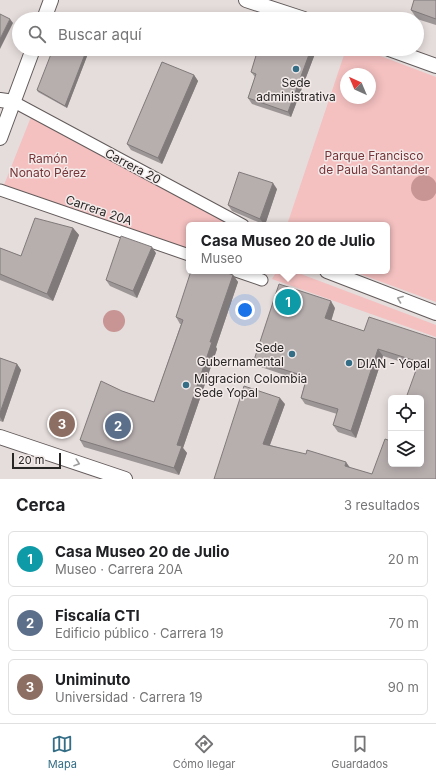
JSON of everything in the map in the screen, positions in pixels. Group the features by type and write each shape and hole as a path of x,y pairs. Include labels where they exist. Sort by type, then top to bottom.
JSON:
{"street":[{"path":"47,12 51,0"},
{"path":"246,0 283,12"},
{"path":"0,138 30,56"},
{"path":"408,56 436,66"},
{"name":"Carrera 20","path":"0,100 14,102 237,222"},
{"name":"Carrera 20A","path":"0,190 186,254"},
{"path":"245,274 262,280"},
{"path":"335,274 436,313"},
{"path":"0,437 125,479"}],"green space":[{"name":"Parque Francisco de Paula Santander","path":"344,56 380,56 436,77 436,302 360,274 390,274 390,222 288,222"},
{"name":"Ramón Nonato Pérez","path":"31,117 226,222 186,222 186,248 4,185"},
{"path":"275,274 301,274 436,325 436,337 272,279"}],"shaded area":[{"path":"424,175 433,179 437,188 433,197 424,201 415,197 411,188 415,179"},
{"path":"114,310 122,313 125,321 122,329 114,332 106,329 103,321 106,313"}],"building":[{"path":"414,0 436,0 436,19 424,15 424,12 411,10"},
{"path":"0,14 10,19 0,39"},
{"path":"50,56 84,56 65,106 37,90"},
{"path":"256,56 308,56 288,112 248,98 256,74 251,72"},
{"path":"162,62 194,75 158,158 127,144"},
{"path":"239,172 273,183 260,219 228,205"},
{"path":"35,218 73,228 47,294 0,274 0,248 21,256"},
{"path":"121,236 152,247 133,291 106,280"},
{"path":"190,274 233,275 177,445 182,446 174,468 80,440 101,381 122,391 154,402 183,320 176,317"},
{"path":"279,284 331,301 325,318 364,331 369,317 436,339 436,479 214,479 244,386 280,398 263,444 306,454 307,450 346,462 345,466 372,474 385,439 388,440 388,467 424,467 424,395 407,395 419,362 378,349 351,431 333,425 338,409 301,398 307,377 254,360"},
{"path":"0,358 17,364 0,413"}],"place":[{"name":"Sede administrativa","path":"296,69"},
{"name":"Casa Museo 20 de Julio","path":"288,302"},
{"name":"Sede Gubernamental","path":"292,354"},
{"name":"DIAN - Yopal","path":"349,363"},
{"name":"Migracion Colombia Sede Yopal","path":"186,385"},
{"name":"Uniminuto","path":"62,424"},
{"name":"Fiscalía CTI","path":"118,426"}]}
